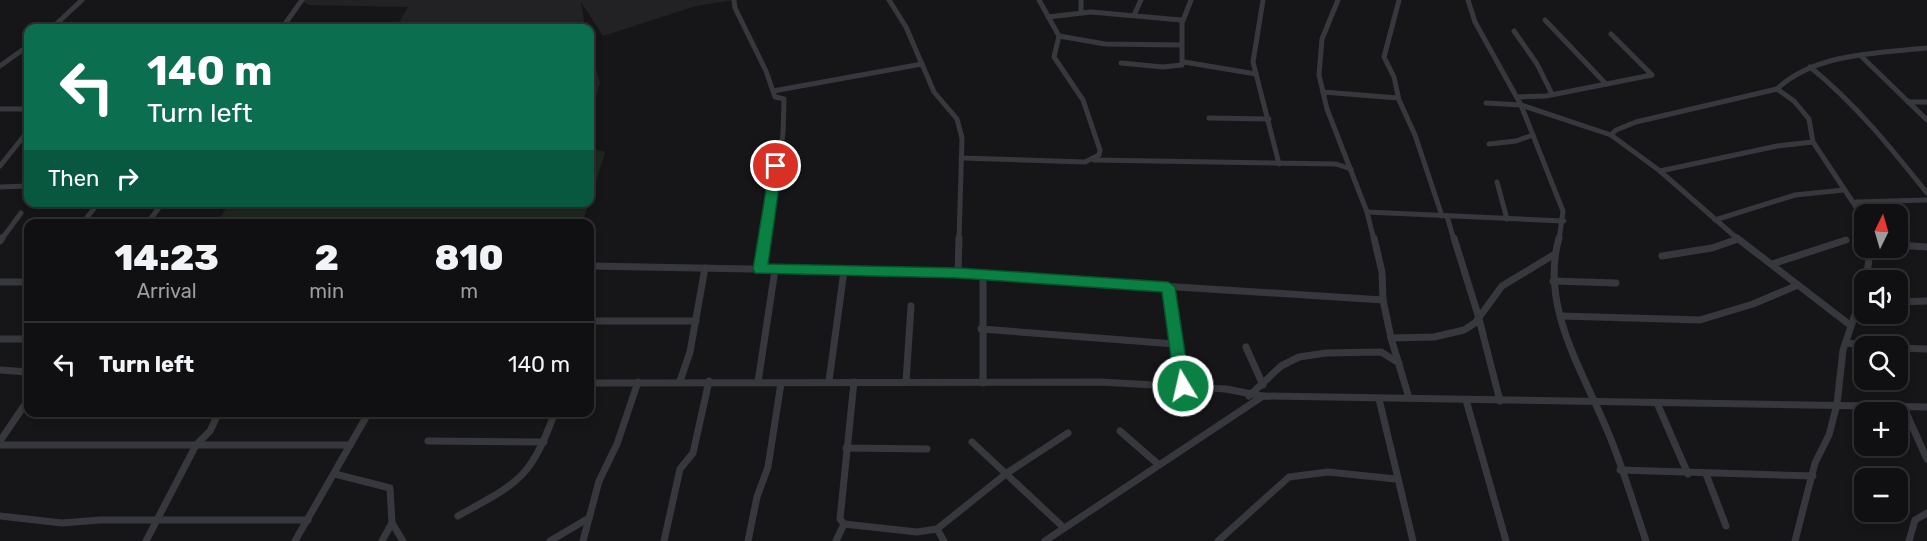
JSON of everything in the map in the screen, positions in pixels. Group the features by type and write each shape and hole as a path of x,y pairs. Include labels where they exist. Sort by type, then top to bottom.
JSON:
{"street":[{"path":"56,24 82,0"},
{"path":"285,24 302,0"},
{"path":"734,0 735,8 775,97 784,99 783,134 760,269"},
{"path":"889,0 906,27 934,92 957,119 962,138 958,273"},
{"path":"1039,0 1059,36 1054,57 1083,100 1100,150 1094,160"},
{"path":"1081,0 1081,12"},
{"path":"1134,15 1141,0"},
{"path":"1184,62 1180,45 1181,20 1191,0"},
{"path":"1263,0 1253,62 1269,119 1278,164"},
{"path":"1338,0 1320,47 1319,75 1323,92 1367,212 1382,272 1383,300 1391,338 1409,398"},
{"path":"1399,0 1384,57 1394,77 1398,98 1415,135 1445,216 1478,315 1500,401"},
{"path":"1468,0 1475,22 1521,105 1563,211 1564,221 1552,262 1553,281 1561,316 1593,400 1614,447 1646,541"},
{"path":"1048,17 1081,12 1181,20"},
{"path":"1545,20 1606,84"},
{"path":"1514,31 1537,64 1552,94"},
{"path":"1517,97 1552,94 1652,75 1611,34"},
{"path":"1059,36 1106,44 1180,45"},
{"path":"1611,135 1616,130 1636,122 1777,88 1782,81 1810,67 1861,56 1927,48"},
{"path":"0,66 24,49"},
{"path":"1861,56 1927,120"},
{"path":"1121,63 1177,67 1184,62 1256,74"},
{"path":"773,91 922,64"},
{"path":"1810,67 1830,83 1877,131 1927,194"},
{"path":"1777,88 1809,118 1813,142 1844,190 1856,202 1927,200"},
{"path":"1323,92 1398,98"},
{"path":"1908,102 1927,102"},
{"path":"1486,103 1521,105 1611,135 1660,171 1714,220 1850,325"},
{"path":"0,109 24,109"},
{"path":"1209,118 1269,119"},
{"path":"1489,144 1516,141 1533,135"},
{"path":"0,166 24,136"},
{"path":"1660,171 1777,146 1813,142"},
{"path":"1336,164 1346,155"},
{"path":"961,158 1085,162 1094,160 1336,164 1351,169"},
{"path":"1497,182 1507,219"},
{"path":"0,187 24,186"},
{"path":"1714,220 1808,193 1829,189 1844,190"},
{"path":"86,219 95,207"},
{"path":"1367,212 1564,221"},
{"path":"0,241 21,213"},
{"path":"1662,256 1712,248 1738,239"},
{"path":"1772,264 1846,240"},
{"path":"1908,246 1927,247"},
{"path":"1391,338 1451,335 1475,324 1485,303 1507,282 1555,254"},
{"path":"1539,263 1552,262"},
{"path":"594,266 983,274 1383,300"},
{"path":"680,381 696,321 705,268"},
{"path":"758,382 775,270"},
{"path":"829,381 844,271"},
{"path":"983,274 981,329 983,383"},
{"path":"1553,281 1616,283"},
{"path":"0,282 24,282"},
{"path":"1561,316 1700,320 1753,304 1798,285"},
{"path":"1168,287 1183,386"},
{"path":"1908,302 1927,302"},
{"path":"906,382 911,306"},
{"path":"1795,541 1813,476 1837,404 1846,343 1854,318"},
{"path":"594,321 696,321"},
{"path":"981,329 1175,344"},
{"path":"0,339 24,339"},
{"path":"1846,343 1854,344"},
{"path":"1246,347 1263,385"},
{"path":"1908,348 1927,349"},
{"path":"1249,397 1263,385 1265,378 1281,366 1299,357 1326,353 1374,352 1384,353 1399,363"},
{"path":"0,370 24,372"},
{"path":"583,541 599,481 617,444 638,381"},
{"path":"664,541 680,469 693,453 709,381"},
{"path":"854,381 840,519 844,524 917,532 938,529 1007,473 1068,433"},
{"path":"594,383 1100,382 1226,389 1242,392 1249,397 1500,401 1593,400 1657,404 1854,405"},
{"path":"748,541 757,497 768,467 781,383"},
{"path":"1045,541 1263,396"},
{"path":"1379,399 1395,478 1413,541"},
{"path":"1466,400 1506,541"},
{"path":"1657,404 1688,474"},
{"path":"0,443 24,406"},
{"path":"1908,406 1927,407"},
{"path":"147,541 196,446 210,431 217,417"},
{"path":"295,541 366,417"},
{"path":"458,516 520,478 544,442 553,417"},
{"path":"1908,417 1927,459"},
{"path":"1120,431 1159,465"},
{"path":"428,441 544,442"},
{"path":"972,442 1063,527"},
{"path":"0,443 196,446 350,445"},
{"path":"846,448 927,449"},
{"path":"1620,470 1688,474 1813,476"},
{"path":"1218,541 1289,477 1299,473 1395,478"},
{"path":"335,474 390,488 392,523 403,541"},
{"path":"1706,474 1726,526"},
{"path":"1909,541 1915,520 1927,513"},
{"path":"0,516 62,523 100,520 308,520"},
{"path":"550,541 589,518"},
{"path":"382,541 392,523"},
{"path":"836,541 844,524"},
{"path":"938,529 944,541"}],"shaded area":[{"path":"300,0 735,0 696,6 603,36 581,2 584,24 397,24 408,7 309,5"},
{"path":"594,61 600,83 594,103"},
{"path":"594,149 605,152 594,189"},
{"path":"227,207 588,207 583,219 219,219"}],"route":[{"path":"776,166 760,269 958,273 1168,287 1183,386"}]}
